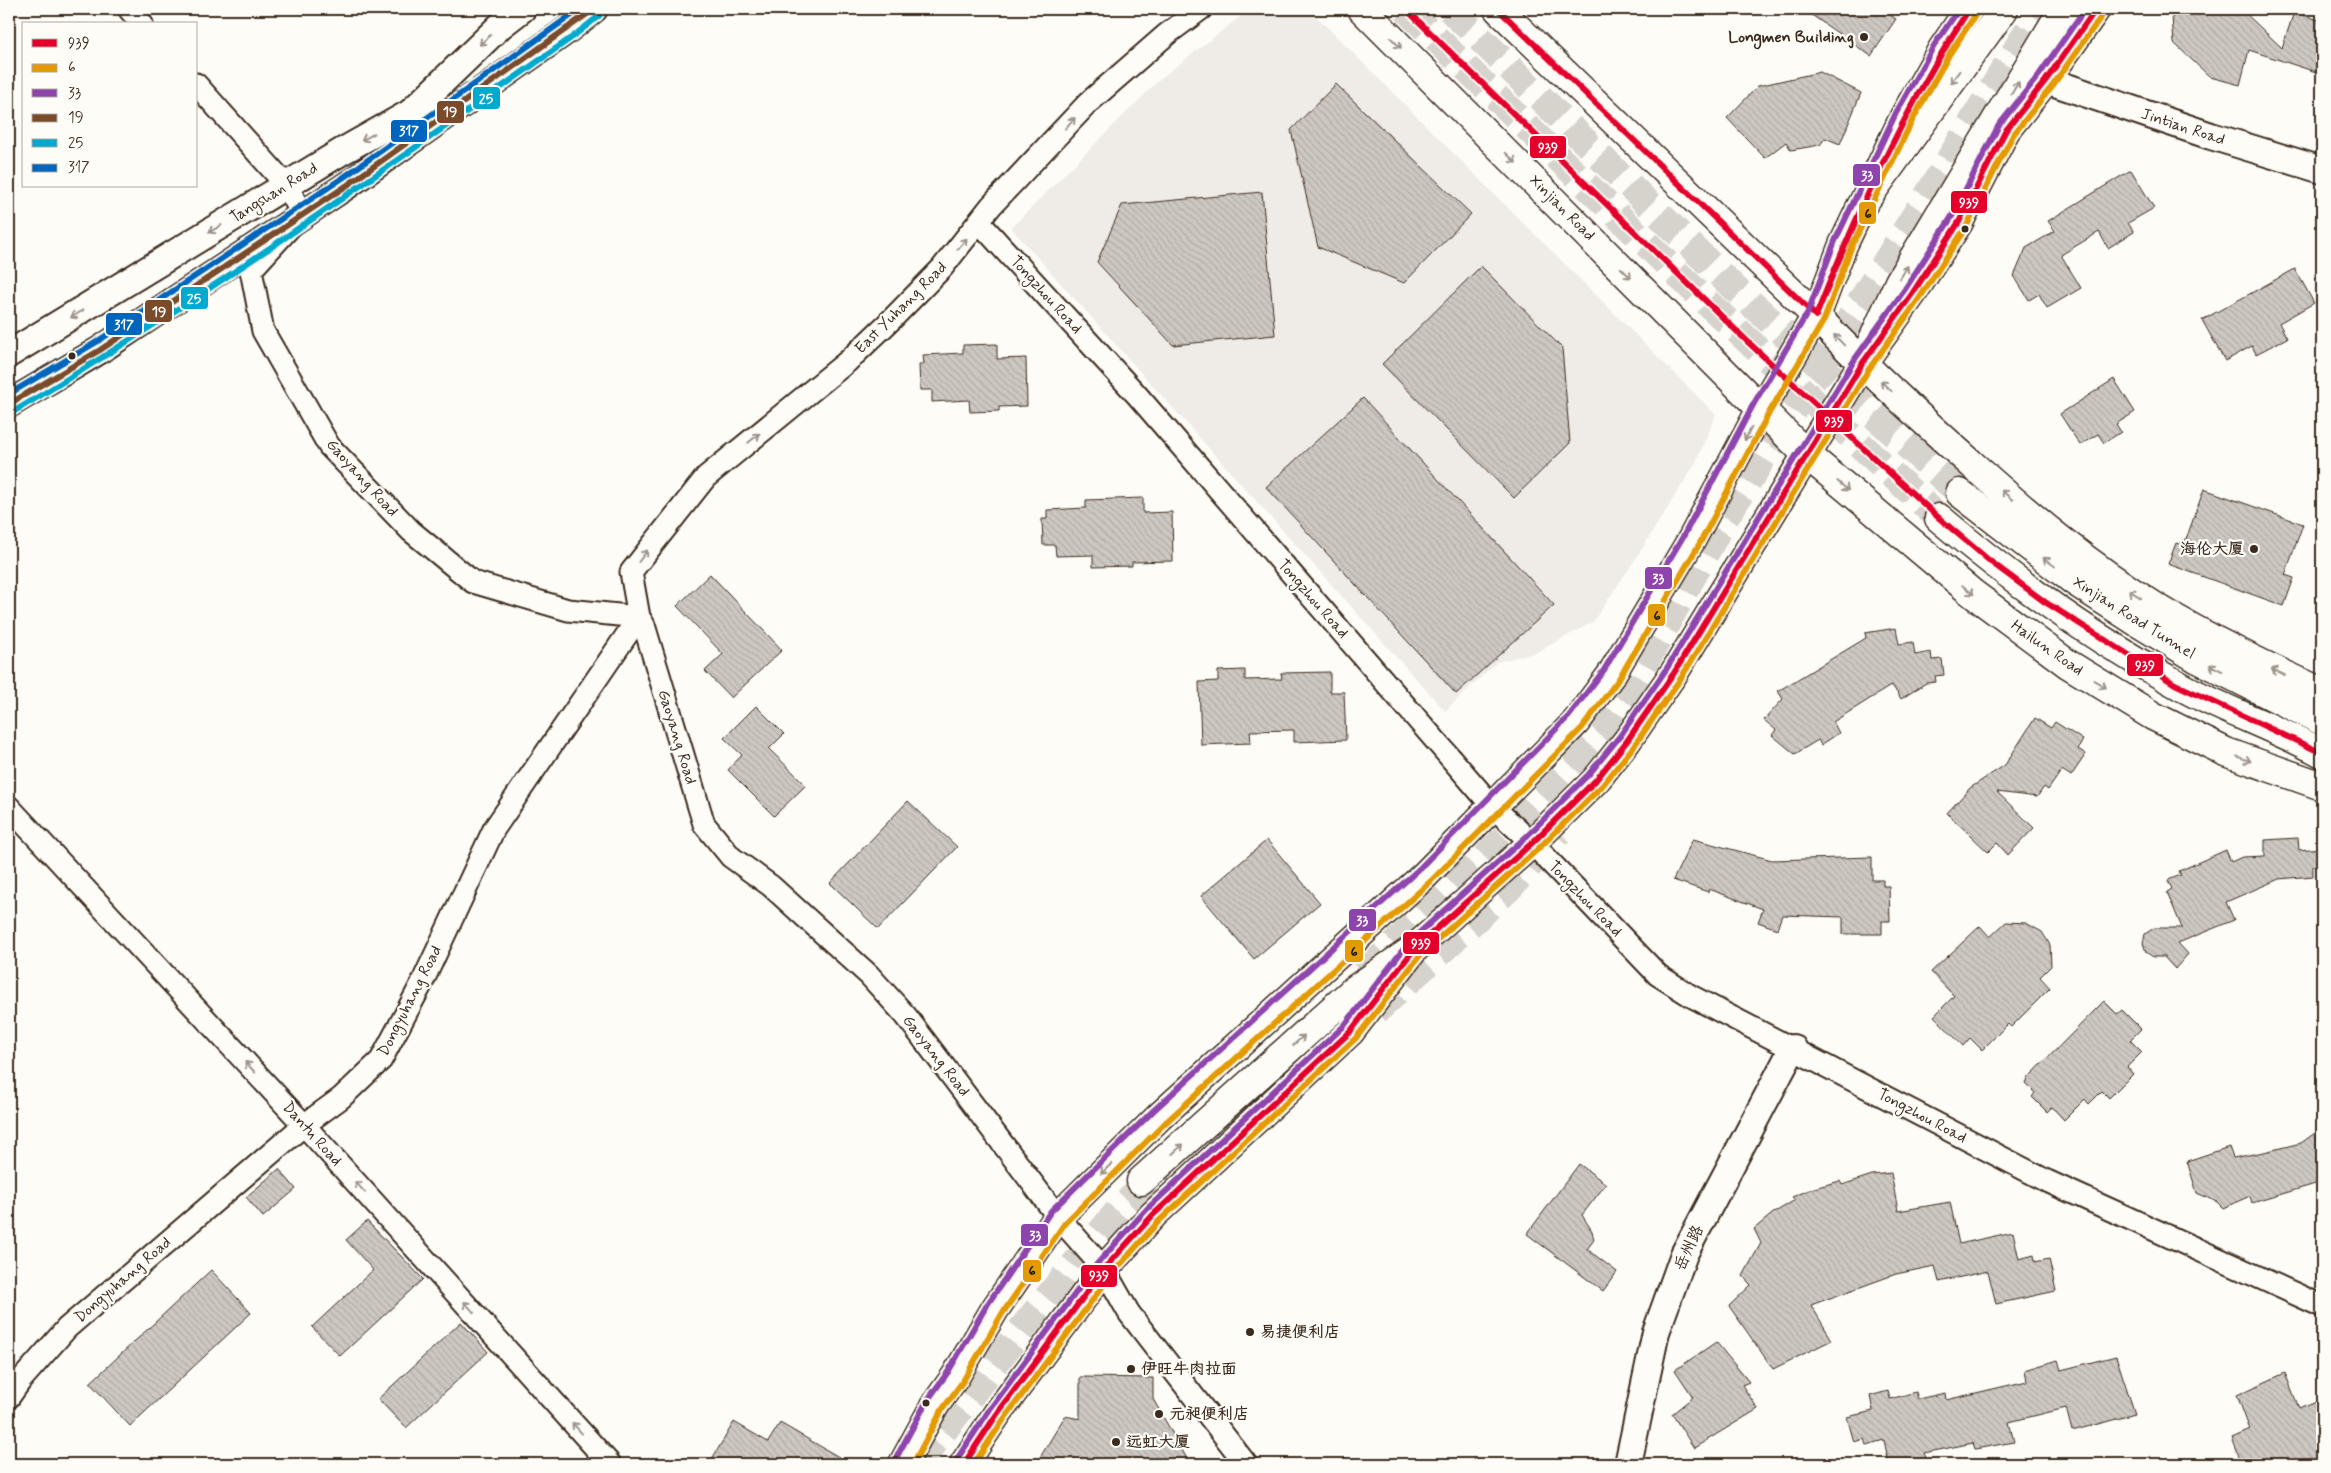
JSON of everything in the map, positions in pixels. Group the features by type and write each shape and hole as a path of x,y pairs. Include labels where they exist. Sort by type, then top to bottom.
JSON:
{"main road":[{"name":"Xinjian Road","path":"1362,9 1806,454"},
{"path":"1498,9 1816,316 1862,364 2032,517 2109,576 2203,635 2322,692"},
{"path":"903,1464 935,1405 955,1377 995,1309 1058,1217 1159,1117 1425,875 1576,722 1612,675 1692,539 1761,409 1816,316 1843,245 1904,117 1942,48 1969,9"},
{"path":"1860,208 2004,9"},
{"path":"1862,364 1899,282 2063,9"},
{"path":"1142,1181 1354,990 1415,948 1532,844 1596,780 1627,741 1674,673 1862,364 1912,294 1959,222 2006,130 2046,80 2096,9"},
{"name":"Hailun Road","path":"1806,454 1972,593 2068,664 2153,716 2226,752 2322,786"},
{"name":"Xinjian Road Tunnel","path":"1960,493 2074,581 2137,622 2198,658 2322,721"},
{"name":"Xinjian Road Tunnel","path":"1939,518 1991,562 2045,602 2167,678 2322,754"},
{"path":"964,1464 997,1414 1104,1269 1160,1208 1350,1032 1415,948"}],"street":[{"path":"129,9 140,22"},
{"name":"Tangshan Road","path":"9,354 341,152 410,113 500,26 522,9"},
{"name":"Tangshan Road","path":"9,404 100,350 302,214 489,86 594,9"},
{"name":"East Yuhang Road","path":"639,617 631,572 706,478 848,361 942,268 992,206 1089,102 1167,34 1200,9"},
{"name":"Jintian Road","path":"2046,80 2211,136 2322,170"},
{"path":"198,86 287,186 302,214"},
{"name":"Gaoyang Road","path":"302,214 251,270 262,332 329,446 411,532 472,582 568,610 639,617 644,625 704,824 731,857 770,886 869,975 906,1016 1058,1217 1104,1269 1129,1313 1246,1464"},
{"name":"Tongzhou Road","path":"980,223 1137,395 1493,807 1532,844 1658,975 1691,996 1794,1048 2047,1182 2322,1306"},
{"name":"Dongyuhang Road","path":"9,1397 21,1380 67,1328 304,1125 341,1098 381,1060 421,985 494,829 639,617"},
{"name":"Dantu Road","path":"9,807 304,1125 610,1464"},
{"name":"岳州路","path":"1628,1464 1656,1332 1684,1254 1794,1048"}],"shaded area":[{"path":"1250,9 1309,9 1716,415 1695,464 1593,622 1537,652 1497,662 1445,711 1011,228 1160,79"}],"building":[{"name":"Longmen Building","path":"1803,9 1882,9 1896,19 1871,56"},
{"path":"2180,9 2241,9 2282,48 2294,12 2322,21 2322,74 2249,50 2240,85 2210,77 2174,43 2172,17"},
{"path":"1820,72 1861,93 1840,144 1825,138 1820,145 1791,150 1786,142 1765,158 1727,118 1758,86"},
{"path":"1336,84 1471,214 1404,283 1318,247 1291,130"},
{"path":"2131,170 2154,208 2128,223 2134,232 2108,248 2099,232 2061,255 2081,288 2047,308 2039,294 2029,300 2014,276 2026,248 2055,231 2048,221"},
{"path":"1262,192 1275,335 1173,345 1097,262 1122,205"},
{"path":"1481,266 1562,348 1570,443 1514,498 1382,364"},
{"path":"2295,269 2314,303 2279,323 2287,338 2256,354 2252,346 2225,361 2202,320"},
{"path":"997,344 997,359 1026,358 1027,406 999,407 999,411 970,412 969,400 932,402 932,390 920,390 919,364 924,364 923,355 963,353 963,345"},
{"path":"2114,379 2135,412 2116,424 2121,432 2104,443 2098,434 2080,445 2060,414"},
{"path":"1363,398 1554,605 1456,694 1266,487"},
{"name":"海伦大厦","path":"2204,489 2303,524 2285,575 2294,578 2284,606 2168,564 2176,543 2184,545"},
{"path":"1143,498 1143,513 1172,512 1173,561 1132,562 1132,566 1093,567 1093,555 1056,556 1055,545 1043,545 1042,519 1047,519 1047,510 1086,508 1086,500"},
{"path":"710,574 782,650 731,698 705,671 723,654 677,606"},
{"path":"1896,628 1899,644 1913,642 1915,655 1931,652 1932,660 1942,659 1944,675 1935,676 1936,682 1926,683 1901,699 1892,685 1833,722 1839,733 1821,745 1818,740 1795,754 1772,735 1776,730 1764,720 1783,699 1778,691 1866,638 1865,633"},
{"path":"1245,670 1245,680 1282,679 1281,673 1330,672 1330,692 1344,692 1346,740 1294,742 1294,730 1250,731 1251,743 1201,745 1199,682 1218,681 1218,671"},
{"path":"756,706 784,734 769,749 806,785 774,816 728,770 742,755 724,738"},
{"path":"2035,718 2051,728 2055,722 2083,740 2078,749 2086,754 2071,776 2062,770 2048,790 2044,787 2037,797 1997,792 2034,828 2008,855 1997,843 1988,852 1947,813 1970,788 2005,765"},
{"path":"908,801 957,847 878,929 830,883"},
{"path":"2298,838 2299,850 2321,848 2322,866 2313,866 2313,876 2279,879 2226,902 2234,920 2178,943 2188,954 2175,969 2164,957 2153,957 2146,952 2143,943 2145,934 2154,928 2182,928 2167,892 2172,889 2168,880 2181,875 2179,871 2226,850 2231,862 2242,857 2265,856 2265,840"},
{"path":"1693,839 1772,860 1872,857 1872,880 1883,880 1883,886 1889,886 1890,921 1882,921 1882,934 1843,934 1843,917 1782,915 1777,929 1758,922 1763,909 1709,889 1708,892 1673,880"},
{"path":"1267,840 1320,903 1254,959 1201,896"},
{"path":"2006,922 2026,923 2042,932 2050,945 2051,966 2040,977 2050,988 2011,1027 2008,1024 1982,1050 1970,1038 1963,1046 1934,1016 1954,996 1931,972 1980,926 1990,937"},
{"path":"2104,1001 2117,1014 2122,1010 2141,1029 2130,1040 2142,1052 2127,1067 2133,1074 2109,1098 2102,1091 2089,1104 2085,1099 2064,1120 2052,1107 2047,1112 2032,1097 2035,1093 2026,1084 2029,1077"},
{"path":"2322,1128 2322,1182 2252,1203 2250,1196 2223,1208 2217,1202 2197,1193 2187,1161 2229,1147 2233,1158 2301,1143"},
{"path":"1579,1164 1606,1184 1582,1215 1592,1231 1594,1240 1587,1249 1617,1272 1603,1291 1527,1234"},
{"path":"279,1169 296,1189 263,1217 246,1197"},
{"path":"1891,1173 1898,1211 1950,1202 1959,1244 2013,1232 2019,1259 2034,1255 2035,1262 2049,1259 2056,1291 1996,1304 1988,1271 1939,1282 1935,1266 1896,1274 1811,1305 1832,1340 1773,1369 1729,1306 1751,1285 1743,1276 1761,1243 1754,1229 1772,1214 1795,1200 1792,1197 1814,1188 1840,1181 1842,1185 1872,1175"},
{"path":"367,1221 423,1279 340,1356 312,1327 373,1270 346,1240"},
{"path":"211,1270 251,1313 130,1426 90,1383"},
{"path":"461,1322 488,1352 406,1428 378,1399"},
{"path":"1716,1342 1749,1382 1742,1385 1758,1409 1694,1448 1672,1414 1693,1397 1675,1370"},
{"path":"2116,1356 2135,1414 2072,1431 2066,1408 2009,1422 2014,1442 1975,1449 1973,1443 1924,1453 1926,1458 1889,1464 1884,1440 1866,1445 1864,1439 1854,1442 1847,1417 1873,1411 1870,1396 1888,1391 1890,1399 1916,1392 1918,1399 1945,1393 1946,1400 2027,1381 2025,1370 2058,1360 2061,1370"},
{"path":"2285,1373 2299,1408 2322,1398 2322,1464 2242,1464 2232,1438 2250,1430 2237,1395"},
{"name":"远虹大厦","path":"1080,1377 1153,1378 1153,1399 1190,1464 1036,1464 1065,1416 1080,1419"},
{"path":"734,1422 768,1442 780,1423 851,1464 709,1464"}],"tunnel":[{"path":"1406,9 1699,295 1939,518"},
{"path":"1450,9 1734,288 1960,493"},
{"path":"1364,974 1511,832 1611,724 1723,521 1930,192 2041,9"},
{"path":"1376,1011 1510,887 1559,832"},
{"path":"918,1464 1013,1340 1119,1210 1164,1167"}],"transit line":[{"name":"317","path":"9,394 95,343 344,177 580,9"},
{"name":"19","path":"9,404 100,350 349,184 594,9"},
{"name":"939","path":"1406,9 1749,343 1939,518 1991,562 2045,602 2175,684 2322,753"},
{"name":"939","path":"1498,9 1816,316 1866,197 1924,83 1969,9"},
{"name":"33","path":"895,1460 927,1401 948,1372 987,1305 1051,1211 1153,1111 1419,869 1569,716 1604,670 1684,535 1753,405 1808,312 1835,241 1896,113 1935,44 1959,9"},
{"name":"33","path":"957,1459 990,1409 1097,1264 1147,1209 1344,1026 1409,942 1526,837 1589,774 1620,736 1667,668 1855,359 1905,289 1951,218 1999,125 2039,75 2085,9"},
{"name":"939","path":"964,1464 997,1414 1104,1269 1153,1215 1350,1032 1415,948 1532,843 1596,780 1627,741 1674,673 1862,364 1912,294 1959,222 2006,130 2046,80 2096,9"},
{"name":"6","path":"913,1464 942,1410 963,1381 1002,1314 1065,1223 1165,1123 1431,881 1582,728 1618,680 1700,543 1769,413 1824,320 1851,248 1912,121 1950,53 1976,14"},
{"name":"6","path":"974,1464 1004,1419 1111,1275 1159,1221 1356,1038 1421,954 1538,849 1602,786 1634,746 1681,678 1869,369 1919,299 1966,227 2013,135 2053,85 2103,14"},
{"name":"25","path":"13,412 156,323 296,230 434,135 599,16"}],"place":[{"name":"Longmen Building","path":"1864,37"},
{"name":"海伦大厦","path":"2254,549"},
{"name":"易捷便利店","path":"1250,1332"},
{"name":"伊旺牛肉拉面","path":"1131,1369"},
{"name":"元昶便利店","path":"1159,1414"},
{"name":"远虹大厦","path":"1116,1442"}]}
